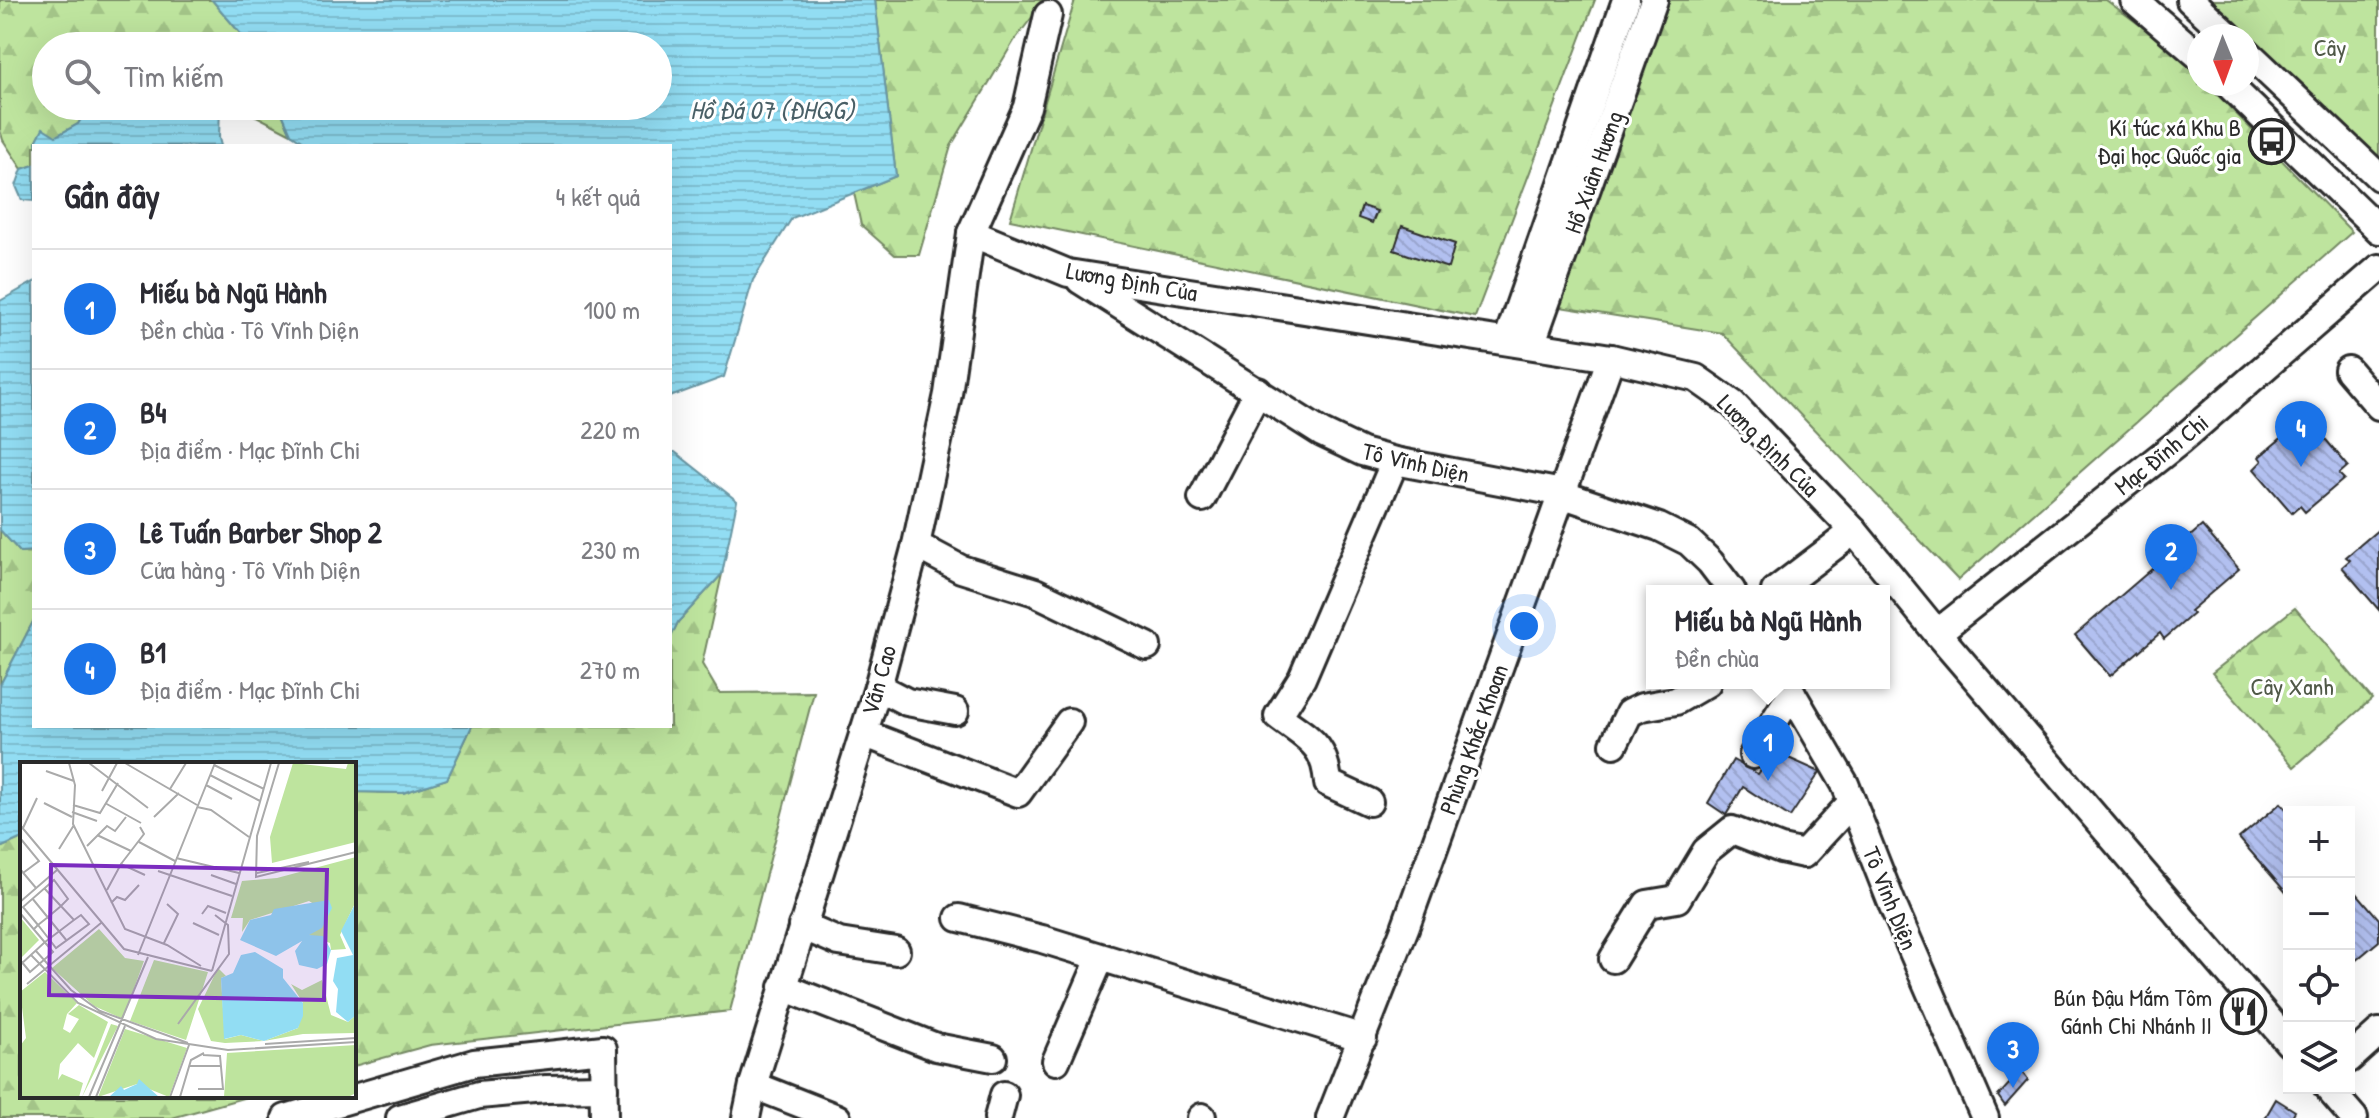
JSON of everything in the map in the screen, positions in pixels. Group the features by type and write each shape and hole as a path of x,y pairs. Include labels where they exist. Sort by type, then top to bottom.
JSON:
{"street":[{"name":"Hồ Xuân Hương","path":"1519,343 1626,0"},
{"name":"Hồ Xuân Hương","path":"1519,343 1654,0"},
{"path":"2134,0 2187,46"},
{"path":"2190,0 2216,24"},
{"name":"Văn Cao","path":"746,1118 783,987 878,687 916,545 948,394 971,233 1027,107 1048,15"},
{"path":"2259,63 2379,177"},
{"path":"2240,96 2379,230"},
{"name":"Lương Định Của","path":"971,233 1068,273 1611,358 1696,378 1733,404 1854,531 1937,633 2283,1036"},
{"name":"Mạc Đĩnh Chi","path":"1937,633 2180,441 2379,268"},
{"name":"Tô Vĩnh Diện","path":"1068,273 1322,433 1362,452 1561,494 1659,527 1689,542 1727,585"},
{"name":"Phùng Khắc Khoan","path":"1330,1118 1363,1038 1611,358"},
{"path":"2348,370 2379,406"},
{"path":"1202,498 1258,391"},
{"path":"1369,802 1328,783 1321,749 1278,716 1302,678 1395,461"},
{"path":"1783,585 1854,531"},
{"path":"916,545 961,569 1035,592 1147,646"},
{"path":"878,687 907,702 955,711"},
{"path":"1614,744 1629,713 1642,707 1676,701 1697,689"},
{"path":"1753,755 1788,689"},
{"name":"Tô Vĩnh Diện","path":"1790,689 1845,784 1893,906 1985,1118"},
{"path":"863,733 1018,793 1069,722"},
{"path":"1613,959 1647,904 1677,899 1706,851 1732,830 1781,849 1804,854 1852,802"},
{"path":"959,918 1003,928 1363,1038"},
{"path":"802,926 839,942 896,951"},
{"path":"1056,1061 1100,959"},
{"path":"783,987 936,1047 993,1058"},
{"path":"2355,1054 2379,1032"},
{"path":"356,1098 474,1063 603,1049 604,1118"},
{"path":"753,1085 837,1118"},
{"path":"400,1118 479,1095 604,1088"},
{"path":"2333,1094 2354,1118"},
{"path":"286,1118 354,1098"}],"green space":[{"path":"0,0 212,0 239,32 32,32 32,120 80,120 56,137 43,129 36,144 32,144 32,166 22,169 0,130"},
{"path":"875,0 1045,0 1014,41 951,146 919,255 895,255 861,225 854,193 896,176"},
{"path":"1075,0 1595,0 1475,317 1010,220"},
{"path":"1667,0 2106,0 2175,51 2187,64 2187,96 2219,96 2352,232 1958,580 1722,333 1560,307"},
{"name":"Cây","path":"2208,0 2379,0 2379,161 2259,48 2259,24 2233,24"},
{"path":"264,120 285,120 291,134"},
{"path":"0,530 20,552 32,551 32,624 0,685"},
{"path":"722,574 702,664 719,693 814,692 730,1011 430,1045 356,1065 356,792 403,793 447,779 471,728 672,728 672,635 678,622"},
{"name":"Cây Xanh","path":"2295,608 2372,699 2294,767 2212,673"},
{"path":"20,839 20,1098 243,1098 172,1118 0,1118 0,848"}],"water":[{"name":"Hồ Đá 07 (ĐHQG)","path":"212,0 875,0 896,176 792,218 753,280 724,377 672,396 672,144 306,144 291,134 285,120 672,120 672,32 239,32"},
{"path":"80,120 220,120 220,144 36,144 43,128 56,136"},
{"path":"32,166 32,201 22,200 16,186 22,169"},
{"path":"32,283 32,551 20,552 0,530 0,301"},
{"path":"672,452 737,501 722,574 678,622 672,635"},
{"path":"32,624 32,728 471,728 447,779 403,793 356,792 356,762 20,762 20,839 0,848 0,685"}],"building":[{"path":"1362,206 1377,211 1372,223 1358,218"},
{"path":"1402,226 1455,244 1448,268 1394,250"},
{"path":"2311,422 2348,466 2339,474 2344,479 2305,512 2300,506 2292,513 2254,469 2262,461 2259,457 2298,424 2303,429"},
{"path":"2202,526 2239,569 2190,611 2193,614 2164,639 2160,633 2110,676 2075,635"},
{"path":"2379,529 2379,610 2342,567 2350,560 2346,557"},
{"path":"1775,752 1820,772 1790,817 1743,787 1726,815 1708,803 1733,760 1758,774"},
{"path":"2281,803 2284,806 2283,889 2239,838"},
{"path":"2355,891 2379,919 2379,941 2355,961"},
{"path":"2021,1071 2028,1080 2005,1106 1998,1096"},
{"path":"2276,1099 2295,1111 2291,1118 2265,1118"}],"place":[{"name":"Kí túc xá Khu B Đại học Quốc gia","path":"2272,141"},
{"name":"B1","path":"2301,467"},
{"name":"B4","path":"2171,590"},
{"name":"Miếu bà Ngũ Hành","path":"1768,781"},
{"name":"Bún Đậu Mắm Tôm Gánh Chi Nhánh II","path":"2243,1011"},
{"name":"Lê Tuấn Barber Shop 2","path":"2013,1088"}]}
